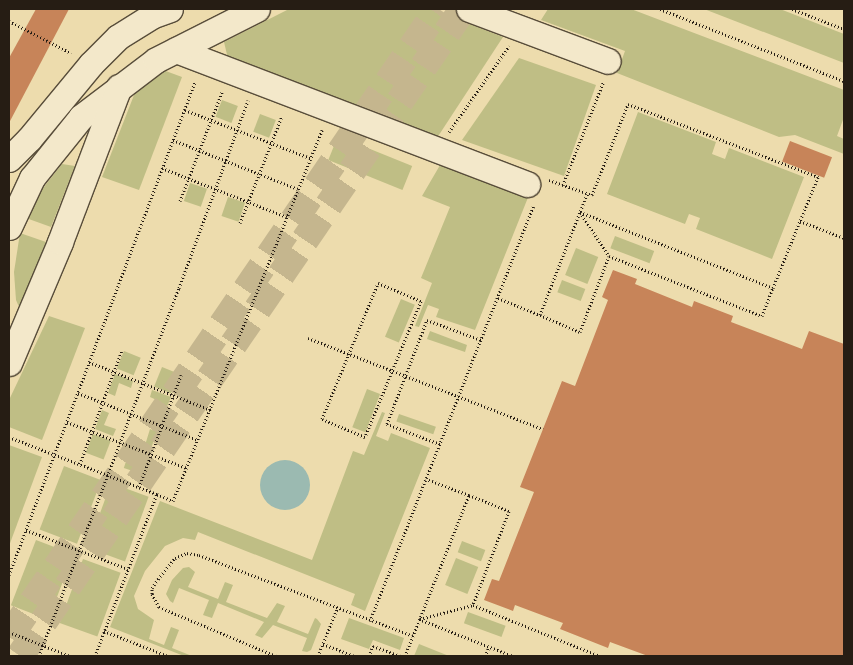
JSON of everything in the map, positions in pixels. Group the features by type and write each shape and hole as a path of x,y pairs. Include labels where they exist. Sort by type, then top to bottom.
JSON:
{"street":[{"path":"9,159 29,139 91,64 118,37 151,16 170,9"},
{"path":"9,227 32,178 52,150 81,117 156,60 257,9"},
{"path":"469,9 515,42 602,70"},
{"path":"176,50 436,150 536,186"},
{"path":"10,350 60,242 119,87"}],"path":[{"path":"660,9 844,81"},
{"path":"792,9 844,29"},
{"path":"9,21 91,64"},
{"path":"436,150 515,42"},
{"path":"563,185 604,82 602,70"},
{"path":"9,574 198,74"},
{"path":"180,200 225,85"},
{"path":"39,656 109,476 250,95"},
{"path":"370,621 498,298 536,186 563,185 592,195 628,104 818,177 762,316 609,256 580,212"},
{"path":"240,223 285,108"},
{"path":"184,110 310,158"},
{"path":"9,437 173,501 325,122"},
{"path":"173,140 298,189"},
{"path":"162,168 287,217"},
{"path":"540,315 587,194"},
{"path":"580,212 773,288"},
{"path":"800,221 844,238"},
{"path":"498,298 580,332 609,256"},
{"path":"378,284 421,301 392,371 365,437 322,419 378,284"},
{"path":"440,444 387,424 427,320 481,340"},
{"path":"308,338 543,429"},
{"path":"80,464 122,350"},
{"path":"89,362 211,410"},
{"path":"138,487 181,375"},
{"path":"78,393 198,440"},
{"path":"67,422 187,468"},
{"path":"426,479 509,511 473,605"},
{"path":"95,656 157,494"},
{"path":"405,656 469,495"},
{"path":"26,530 128,569"},
{"path":"276,656 158,608 152,594 152,588 176,558 187,553 199,555 337,609 413,636"},
{"path":"419,619 473,605 600,656"},
{"path":"318,656 337,609"},
{"path":"419,619 513,656"},
{"path":"104,631 168,656"},
{"path":"9,632 70,656"},
{"path":"323,644 354,656"},
{"path":"369,656 374,646 400,656"},
{"path":"485,656 489,646"}],"shaded area":[{"path":"289,9 431,9 503,37 435,141 229,63 224,42"},
{"path":"548,9 631,9 844,90 844,117 837,136 844,139 844,154 795,135 779,137 617,73 625,51 541,20"},
{"path":"704,9 780,9 844,34 844,63"},
{"path":"519,58 596,85 564,176 462,140"},
{"path":"163,70 182,77 139,190 102,177 136,90"},
{"path":"222,100 238,106 231,123 216,117"},
{"path":"638,112 716,142 712,154 725,159 729,148 804,177 772,259 696,229 700,218 689,214 685,224 607,194"},
{"path":"260,114 276,120 269,138 253,132"},
{"path":"338,136 412,166 402,190 328,160"},
{"path":"443,160 531,190 475,330 436,317 439,309 428,305 419,327 415,326 432,283 421,278 450,207 422,196"},
{"path":"62,164 75,166 51,227 26,218 40,192"},
{"path":"190,183 207,189 201,207 184,201"},
{"path":"228,197 245,203 239,222 221,216"},
{"path":"20,233 46,242 20,309 16,300 14,272"},
{"path":"615,236 654,251 650,263 610,248"},
{"path":"576,248 598,257 587,284 565,275"},
{"path":"562,280 585,289 581,301 557,292"},
{"path":"401,299 415,305 399,343 385,337"},
{"path":"49,316 85,328 42,440 9,427 9,400"},
{"path":"430,331 467,345 465,352 427,339"},
{"path":"124,351 141,358 134,375 117,369"},
{"path":"162,367 179,374 171,393 154,386"},
{"path":"115,374 133,381 131,388 119,383 115,396 108,393"},
{"path":"367,389 380,394 365,432 352,427"},
{"path":"152,390 171,397 163,416 157,414 161,402 150,397"},
{"path":"102,410 109,413 104,425 116,429 113,436 95,429"},
{"path":"382,412 385,413 376,436 388,441 391,433 430,448 365,611 351,605 355,594 198,532 195,540 183,538 165,546 145,571 134,596 138,609 154,620 149,639 164,645 171,627 179,630 172,648 192,656 184,656 110,627 160,501 312,560 353,451 364,455"},
{"path":"399,414 436,427 433,434 396,422"},
{"path":"150,429 157,432 150,451 132,444 134,437 146,442"},
{"path":"93,434 111,441 104,459 86,453"},
{"path":"9,445 42,457 9,546"},
{"path":"130,449 148,455 142,474 124,468"},
{"path":"64,466 101,480 77,544 40,529"},
{"path":"111,483 149,497 125,562 87,548"},
{"path":"36,540 73,554 48,620 11,605"},
{"path":"462,541 485,550 481,561 458,552"},
{"path":"456,558 478,567 467,594 445,585"},
{"path":"83,559 121,573 97,637 60,623"},
{"path":"189,567 195,572 188,587 218,599 225,582 233,585 226,602 267,618 277,603 285,606 277,622 308,634 315,618 317,619 321,624 311,650 307,652 302,651 307,638 273,625 262,638 255,635 264,622 218,603 212,618 203,615 209,600 179,588 173,603 170,601 166,594 172,580 183,568"},
{"path":"468,612 506,626 501,637 464,623"},
{"path":"349,618 404,638 400,650 373,640 369,649 341,639"},
{"path":"419,644 449,656 414,656"}],"water":[{"path":"285,460 295,462 303,467 308,475 310,485 308,495 303,503 295,508 285,510 275,508 267,503 262,495 260,485 262,475 267,467 275,462"}],"building":[{"path":"36,9 69,9 9,123 9,58"},
{"path":"790,141 832,157 824,178 782,162"},
{"path":"613,270 637,279 635,284 692,307 694,301 733,316 731,322 802,349 809,331 844,344 844,656 648,656 610,642 608,648 560,629 563,623 515,605 513,611 484,600 492,579 499,581 534,492 520,487 562,381 575,386 608,300 602,297"}],"tunnel":[{"path":"9,637 438,9"},
{"path":"20,656 463,9"}]}
